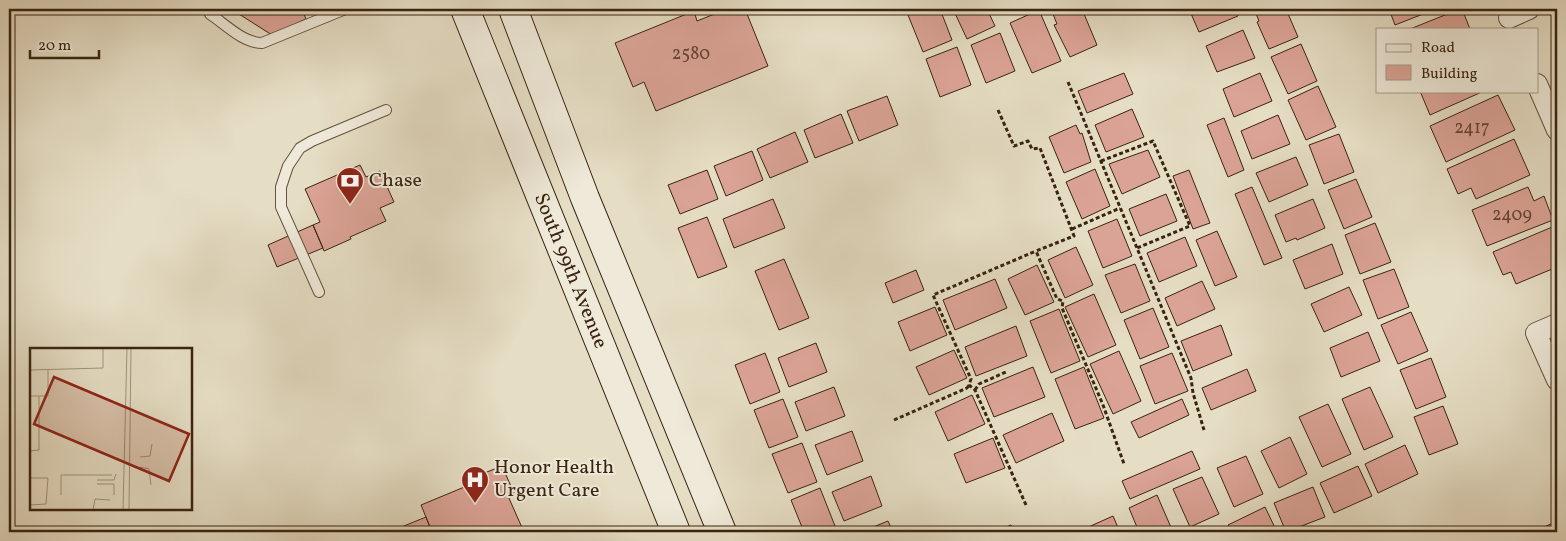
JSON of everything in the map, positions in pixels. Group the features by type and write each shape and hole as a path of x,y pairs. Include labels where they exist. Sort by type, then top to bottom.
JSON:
{"main road":[{"name":"South 99th Avenue","path":"465,9 676,532"},
{"name":"South 99th Avenue","path":"513,9 585,198 722,532"},
{"path":"603,355 644,342"}],"street":[{"path":"1509,18 1529,9"},
{"path":"1538,86 1557,130"},
{"path":"1557,324 1536,333 1557,380"}],"lane":[{"path":"208,9 210,14 254,43 262,43 344,10"},
{"path":"319,292 281,207 281,187 288,166 300,148 312,141 386,110"}],"path":[{"path":"1068,82 1191,378 1193,393 1204,430"},
{"path":"894,420 967,388 971,379 933,294 1074,236 1040,148 1032,149 1028,141 1014,146 998,110"},
{"path":"1101,161 1153,141 1190,226 1137,248"},
{"path":"1072,229 1120,208"},
{"path":"1036,251 1057,299 1063,301 1062,308 1105,410 1124,464"},
{"path":"975,390 979,384 1006,372"},
{"path":"969,385 975,390 1026,505"}],"building":[{"path":"231,9 302,9 306,19 272,35"},
{"path":"727,9 745,9 768,66 656,111 644,82 633,87 615,43 694,11 697,21"},
{"path":"923,9 940,9 952,40 923,52 908,15"},
{"path":"953,9 987,9 995,26 967,39"},
{"path":"1051,9 1082,9 1097,45 1070,57 1054,25 1057,24"},
{"path":"1189,9 1235,9 1238,16 1199,32"},
{"path":"1260,9 1286,9 1298,37 1269,49 1257,22 1259,21 1255,11"},
{"path":"1389,9 1436,9 1395,25"},
{"path":"1462,9 1470,28 1412,28"},
{"path":"1039,10 1061,61 1032,73 1010,23"},
{"path":"1243,30 1255,58 1217,72 1206,46"},
{"path":"1000,33 1015,71 986,83 971,45"},
{"path":"1301,44 1317,81 1288,94 1271,57"},
{"path":"957,47 971,85 940,97 926,59"},
{"path":"1124,73 1133,94 1087,113 1078,91"},
{"path":"1260,73 1272,101 1234,117 1223,89"},
{"path":"1318,86 1336,127 1306,140 1288,100"},
{"path":"1420,92 1482,92 1430,115"},
{"path":"1498,95 1515,130 1446,162 1430,126"},
{"path":"887,96 898,125 859,141 847,111"},
{"path":"1132,109 1144,137 1106,152 1095,125"},
{"path":"841,114 853,143 815,158 804,130"},
{"path":"1278,115 1290,144 1252,159 1241,131"},
{"path":"1224,118 1244,170 1228,177 1207,125"},
{"path":"1076,125 1080,134 1082,133 1091,162 1064,173 1049,137"},
{"path":"795,132 808,162 770,178 757,149"},
{"path":"1339,134 1354,172 1324,184 1309,145"},
{"path":"1514,139 1530,175 1476,199 1471,188 1458,194 1447,169"},
{"path":"1148,150 1160,177 1122,194 1109,164"},
{"path":"752,151 763,180 726,196 714,166"},
{"path":"1296,157 1308,185 1269,202 1256,173"},
{"name":"Chase","path":"360,165 366,177 380,171 394,202 380,208 386,221 324,251 313,225 320,222 305,189"},
{"path":"1095,169 1110,206 1082,219 1066,182"},
{"path":"707,170 718,199 680,214 668,185"},
{"path":"1189,170 1210,223 1193,229 1173,176"},
{"path":"1356,179 1372,217 1344,229 1328,190"},
{"path":"1252,187 1282,258 1264,265 1235,194"},
{"path":"1528,187 1534,201 1544,196 1553,220 1487,246 1472,210"},
{"path":"1166,194 1177,221 1140,236 1129,209"},
{"path":"773,199 785,228 734,248 723,219"},
{"path":"1313,199 1325,228 1297,240 1296,238 1286,242 1275,215"},
{"path":"707,217 727,267 698,278 678,228"},
{"path":"1117,219 1132,256 1103,268 1088,231"},
{"path":"1375,223 1391,262 1360,274 1345,235"},
{"path":"313,225 323,248 277,267 268,245"},
{"path":"1557,225 1557,249 1555,250 1557,267 1516,284 1511,272 1503,275 1493,252"},
{"path":"1217,231 1237,277 1215,286 1196,240"},
{"path":"1185,237 1197,266 1159,282 1147,253"},
{"path":"1332,244 1343,274 1305,289 1293,260"},
{"path":"1076,247 1093,285 1065,298 1048,260"},
{"path":"784,259 809,318 779,330 755,271"},
{"path":"1135,264 1150,301 1121,313 1105,275"},
{"path":"1037,265 1054,302 1025,315 1008,279"},
{"path":"1394,269 1409,307 1378,319 1363,280"},
{"path":"916,270 924,290 893,303 885,283"},
{"path":"995,279 1007,308 955,330 943,300"},
{"path":"1202,281 1215,309 1177,326 1165,298"},
{"path":"1349,287 1362,315 1324,332 1311,304"},
{"path":"1094,294 1116,345 1088,357 1065,307"},
{"path":"935,307 947,335 910,351 898,322"},
{"path":"1153,308 1169,347 1140,359 1124,320"},
{"path":"1059,309 1080,361 1051,373 1030,321"},
{"path":"1411,312 1428,351 1398,364 1381,325"},
{"path":"1221,325 1232,355 1193,371 1181,341"},
{"path":"1016,326 1027,356 976,376 965,347"},
{"path":"1368,332 1380,361 1341,377 1330,348"},
{"path":"816,343 827,372 789,387 778,358"},
{"path":"954,350 967,378 929,395 916,367"},
{"path":"1119,351 1141,401 1113,414 1090,364"},
{"path":"765,353 780,392 750,404 735,365"},
{"path":"1172,353 1188,391 1155,404 1140,366"},
{"path":"1431,358 1446,397 1416,409 1400,370"},
{"path":"1033,367 1045,397 994,417 982,388"},
{"path":"1084,367 1104,418 1075,429 1055,379"},
{"path":"1247,369 1256,391 1211,410 1202,388"},
{"path":"834,387 845,416 806,431 795,402"},
{"path":"1370,387 1393,437 1364,450 1342,399"},
{"path":"972,395 985,424 948,441 935,412"},
{"path":"783,399 798,437 769,448 754,410"},
{"path":"1182,399 1189,415 1139,438 1131,422"},
{"path":"1328,404 1351,454 1322,467 1299,417"},
{"path":"1443,406 1458,444 1429,455 1414,417"},
{"path":"1052,413 1064,441 1016,463 1003,435"},
{"path":"852,431 863,461 827,475 815,445"},
{"path":"1290,437 1307,474 1279,488 1261,451"},
{"path":"993,438 1005,468 966,483 954,454"},
{"path":"802,443 817,482 788,493 772,454"},
{"path":"1405,445 1418,474 1378,493 1365,464"},
{"path":"1192,451 1200,469 1130,499 1122,481"},
{"path":"1246,456 1263,494 1234,507 1217,468"},
{"path":"502,466 514,493 508,496 524,532 432,532 421,505 474,483 472,478"},
{"path":"1358,466 1372,496 1334,513 1320,483"},
{"path":"871,476 882,506 844,521 832,492"},
{"path":"1202,477 1219,514 1190,527 1173,489"},
{"path":"1313,487 1325,517 1286,532 1274,503"},
{"path":"820,488 835,526 819,532 804,532 791,500"},
{"path":"1157,495 1173,532 1139,532 1129,508"},
{"path":"1265,507 1277,532 1232,532 1228,525"},
{"path":"1113,516 1120,532 1086,532 1084,529"},
{"path":"426,517 432,532 389,532"},
{"path":"888,521 893,532 861,532"},
{"path":"1557,521 1557,532 1539,532 1538,530"},
{"path":"1011,525 1014,532 994,532"}],"place":[{"name":"Chase","path":"350,205"},
{"name":"Honor Health Urgent Care","path":"475,504"}]}
